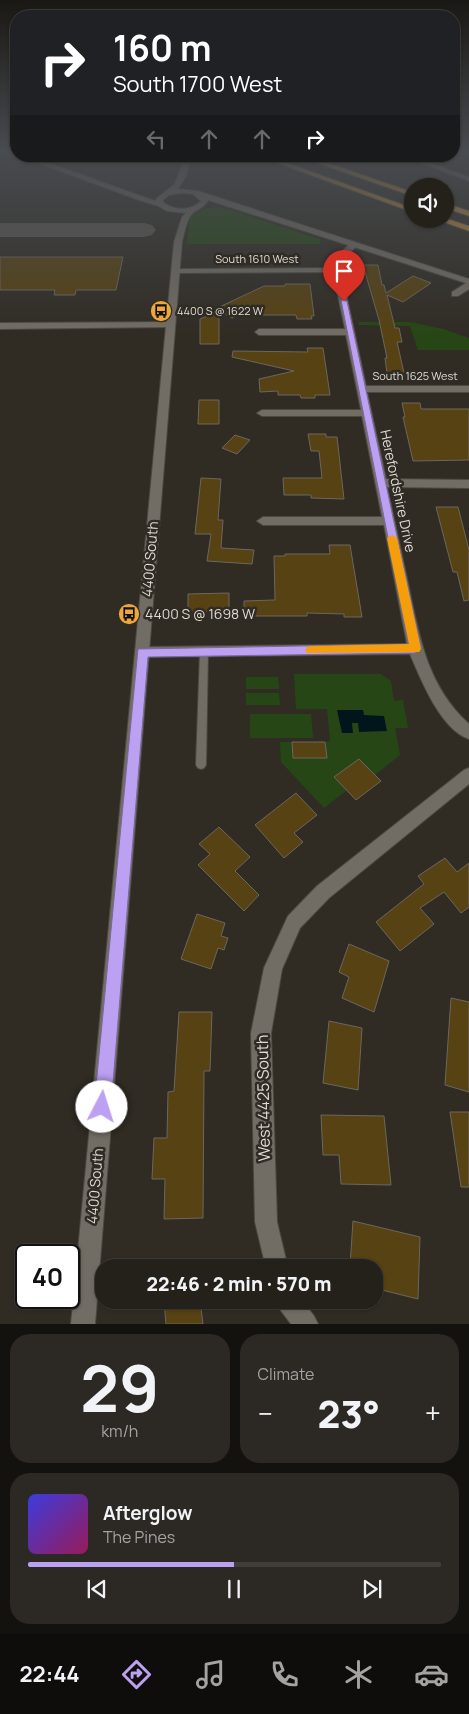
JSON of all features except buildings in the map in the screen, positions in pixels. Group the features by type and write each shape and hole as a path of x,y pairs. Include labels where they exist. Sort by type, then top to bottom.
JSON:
{"highway":[{"path":"454,224 469,229"}],"street":[{"name":"4400 South","path":"83,1324 176,271 178,242 175,216 171,212"},
{"name":"4400 South","path":"178,242 186,217 192,212"},
{"path":"251,212 469,283"},
{"path":"337,270 338,261 344,252 354,245"},
{"name":"South 1610 West","path":"176,271 337,270"},
{"name":"Herefordshire Drive","path":"337,270 415,649 432,689 457,723 469,733"},
{"path":"455,294 469,283"},
{"path":"0,326 171,325"},
{"path":"259,332 350,332"},
{"name":"South 1625 West","path":"362,389 469,389"},
{"path":"262,413 367,413"},
{"path":"381,483 469,484"},
{"path":"263,521 389,522"},
{"path":"142,652 415,649"},
{"name":"West 4425 South","path":"275,1259 266,1222 261,1033 273,968 294,922 323,892 469,775"},
{"path":"294,1309 306,1324"}],"lane":[{"path":"201,765 204,652"}],"green space":[{"path":"198,212 237,212 320,239 321,244 187,244 190,216"},
{"path":"358,322 410,322 443,329 469,338 469,350 418,350 410,326 359,325"},
{"path":"294,674 381,674 391,681 394,701 403,700 408,728 395,728 400,755 375,775 335,778 347,790 324,808 281,762 280,742 292,742 293,758 327,758 325,742 330,741 327,709 296,709"},
{"path":"246,677 278,677 279,689 246,689"},
{"path":"246,693 279,693 280,705 246,705"},
{"path":"250,714 311,714 313,738 250,738"}],"water":[{"path":"337,710 363,710 364,715 384,716 387,731 359,732 358,723 352,723 353,733 342,733"}],"taxiway":[{"path":"0,230 144,230"}],"slow traffic":[{"path":"311,650 415,649 392,538"}],"place":[{"name":"4400 S @ 1622 W","path":"161,311"},
{"name":"4400 S @ 1698 W","path":"129,614"}],"route":[{"path":"102,1107 142,652 415,649 344,301"}]}
